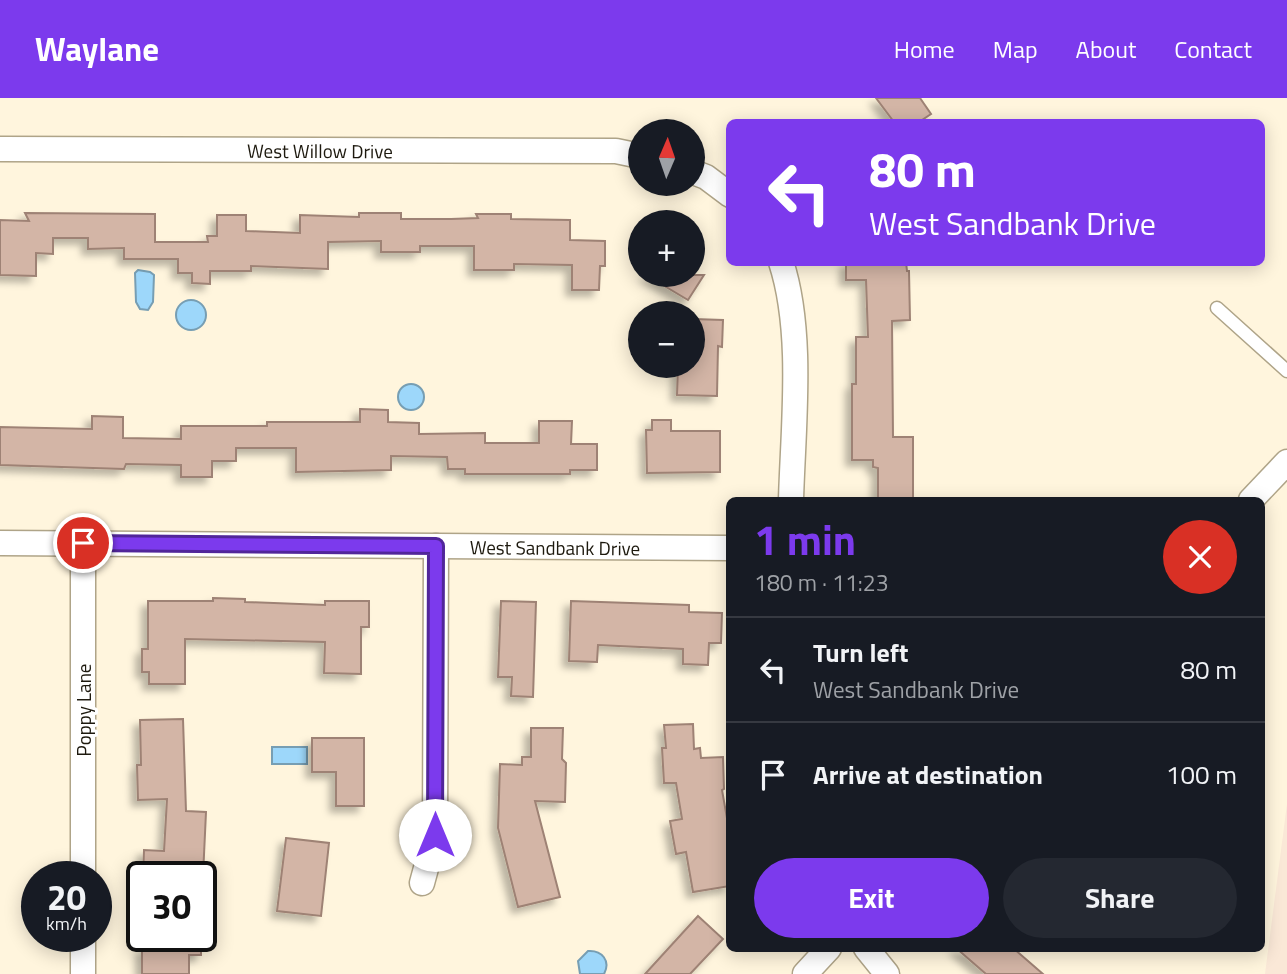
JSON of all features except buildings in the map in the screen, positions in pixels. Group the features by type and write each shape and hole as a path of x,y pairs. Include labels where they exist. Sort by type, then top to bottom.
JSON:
{"street":[{"name":"West Willow Drive","path":"0,149 616,151 628,154"},
{"path":"705,177 726,192"},
{"path":"782,266 789,286 795,338 791,497"},
{"path":"1254,497 1287,462"},
{"name":"West Sandbank Drive","path":"0,543 726,548"},
{"name":"Poppy Lane","path":"83,543 83,861"},
{"path":"422,883 435,835 436,546"},
{"path":"83,952 83,974"},
{"path":"805,974 825,952"},
{"path":"869,952 887,974"}],"lane":[{"path":"1217,308 1287,371"}],"shaded area":[{"path":"1287,804 1287,974 1265,974"}],"water":[{"path":"138,270 154,275 153,302 148,310 140,309 136,302 135,273"},
{"path":"191,300 197,301 205,309 205,321 197,329 191,330 185,329 177,321 176,315 177,309 185,301"},
{"path":"411,384 420,388 424,397 420,406 411,410 402,406 398,397 402,388"},
{"path":"272,747 307,747 307,764 272,764"},
{"path":"588,951 597,952 604,957 604,974 580,974 578,961"}],"route":[{"path":"83,543 436,546 435,835"}]}
